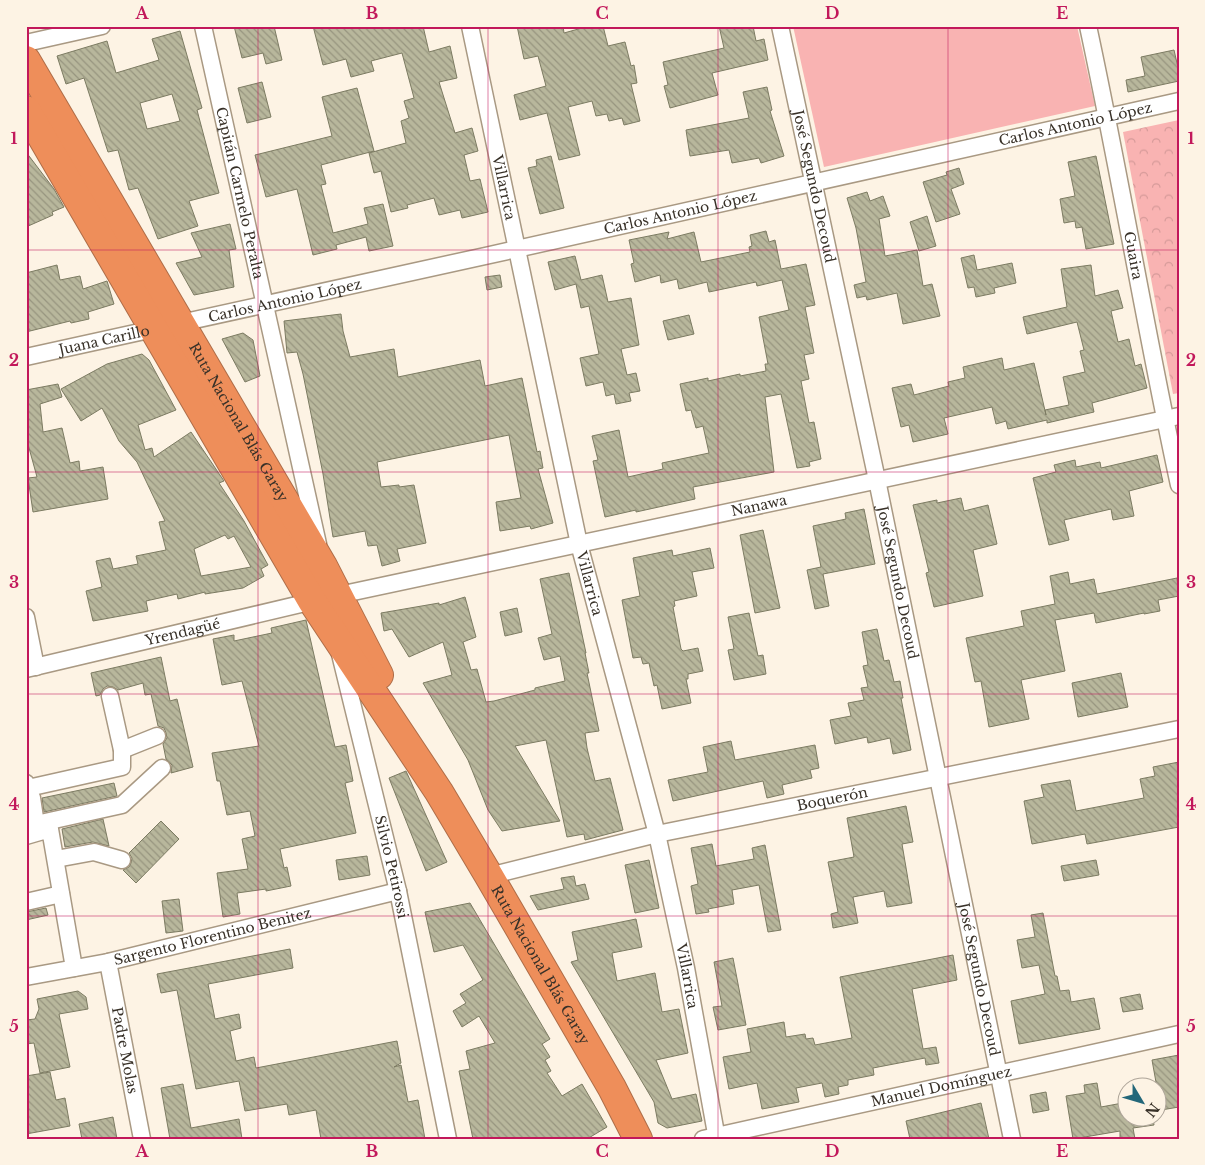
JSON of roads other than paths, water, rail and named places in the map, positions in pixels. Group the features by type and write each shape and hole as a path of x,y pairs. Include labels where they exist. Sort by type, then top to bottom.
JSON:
{"highway":[{"name":"Ruta Nacional Blás Garay","path":"26,60 323,566 439,792"},
{"name":"Ruta Nacional Blás Garay","path":"26,110 312,601 439,792 489,876 612,1088 638,1139"}],"street":[{"path":"26,43 102,26"},
{"name":"Capitán Carmelo Peralta","path":"203,26 323,566"},
{"name":"Villarrica","path":"470,26 580,544 657,834 686,968 712,1138"},
{"name":"José Segundo Decoud","path":"780,26 877,480 1012,1139"},
{"name":"Guaira","path":"1088,26 1172,417 1179,485"},
{"name":"Carlos Antonio López","path":"181,325 814,181 1179,101"},
{"name":"Juana Carillo","path":"26,357 181,325"},
{"name":"Nanawa","path":"339,595 1172,417"},
{"name":"Yrendagüé","path":"31,668 339,595"},
{"name":"Silvio Petirossi","path":"339,595 335,636 398,891 448,1139"},
{"path":"26,617 31,668"},
{"path":"26,847 28,847 31,832 32,798 27,786 122,767 122,750 110,696"},
{"name":"Boquerón","path":"489,876 657,834 1179,729"},
{"path":"122,750 157,736"},
{"path":"31,832 122,805 162,768"},
{"path":"31,832 50,829 74,968"},
{"path":"56,859 94,852 122,860"},
{"name":"Sargento Florentino Benitez","path":"26,977 108,962 398,891"},
{"path":"26,902 61,894"},
{"name":"Padre Molas","path":"108,962 142,1139"},
{"name":"Manuel Domínguez","path":"712,1138 1179,1034"}]}
